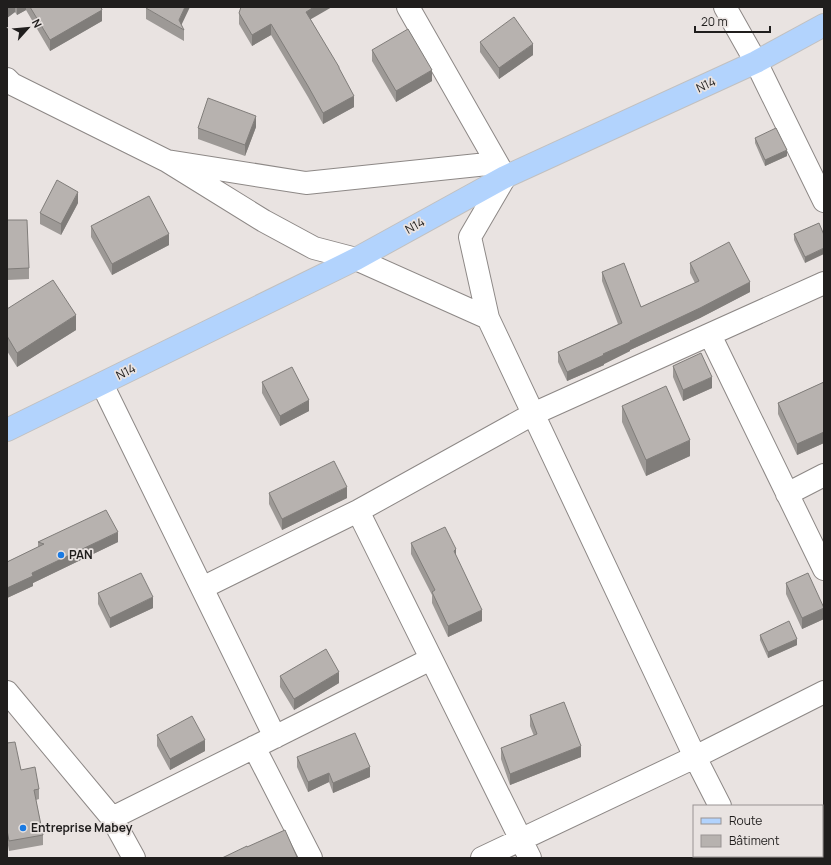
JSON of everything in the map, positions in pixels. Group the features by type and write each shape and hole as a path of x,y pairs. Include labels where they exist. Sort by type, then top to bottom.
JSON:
{"main road":[{"name":"N14","path":"7,430 356,259 501,170 756,62 824,25"}],"street":[{"path":"408,7 501,170"},
{"path":"725,7 756,62 824,201"},
{"path":"7,79 12,84 167,162 264,221 314,248 356,259 488,318"},
{"path":"167,162 306,183 501,170"},
{"path":"501,170 470,237 488,318 695,757 719,805"},
{"path":"202,588 358,511 533,414 824,283"},
{"path":"710,335 824,569"},
{"path":"102,384 275,737"},
{"path":"787,494 824,475"},
{"path":"358,511 525,849"},
{"path":"112,818 432,659"},
{"path":"7,692 112,818 134,858"},
{"path":"482,858 525,849 695,757 824,692"},
{"path":"254,747 311,858"}],"building":[{"path":"30,7 101,7 102,10 50,40"},
{"path":"185,7 179,20 184,30 146,8"},
{"path":"241,7 314,7 306,12 339,67 354,96 323,113 271,24 252,35 239,13"},
{"path":"514,17 533,44 499,68 480,42"},
{"path":"408,29 432,70 396,91 372,50"},
{"path":"208,98 256,116 245,145 198,128"},
{"path":"776,128 787,150 765,160 755,138"},
{"path":"57,180 78,192 61,224 40,213"},
{"path":"149,196 169,234 112,264 91,226"},
{"path":"7,220 27,220 29,268 7,269"},
{"path":"819,223 824,235 824,248 805,257 794,234"},
{"path":"729,242 750,282 700,308 567,372 558,352 622,323 602,272 624,263 641,307 699,281 690,263"},
{"path":"53,280 76,315 17,353 7,336 7,309"},
{"path":"701,353 712,377 683,390 673,366"},
{"path":"292,367 309,400 280,416 262,382"},
{"path":"824,382 824,432 797,444 778,403"},
{"path":"666,386 690,440 646,460 622,406"},
{"path":"334,461 347,487 282,519 269,493"},
{"path":"106,510 118,532 32,573 33,576 7,588 7,562 44,544 38,542"},
{"path":"445,527 456,549 454,551 482,610 448,626 432,592 435,590 411,543"},
{"path":"141,573 153,597 110,618 98,593"},
{"path":"808,573 824,608 802,618 786,583"},
{"path":"789,621 797,639 768,652 760,635"},
{"path":"326,649 339,672 294,699 280,676"},
{"path":"564,702 581,746 510,774 501,748 537,734 530,715"},
{"path":"192,716 205,740 170,759 157,735"},
{"path":"355,733 370,767 333,783 329,773 308,782 297,757"},
{"path":"15,742 21,770 35,767 39,789 34,790 43,835 9,841 7,830 7,743"},
{"path":"285,830 297,857 295,858 222,858 247,846"}],"place":[{"name":"PAN","path":"61,555"},
{"name":"Entreprise Mabey","path":"23,828"}]}
